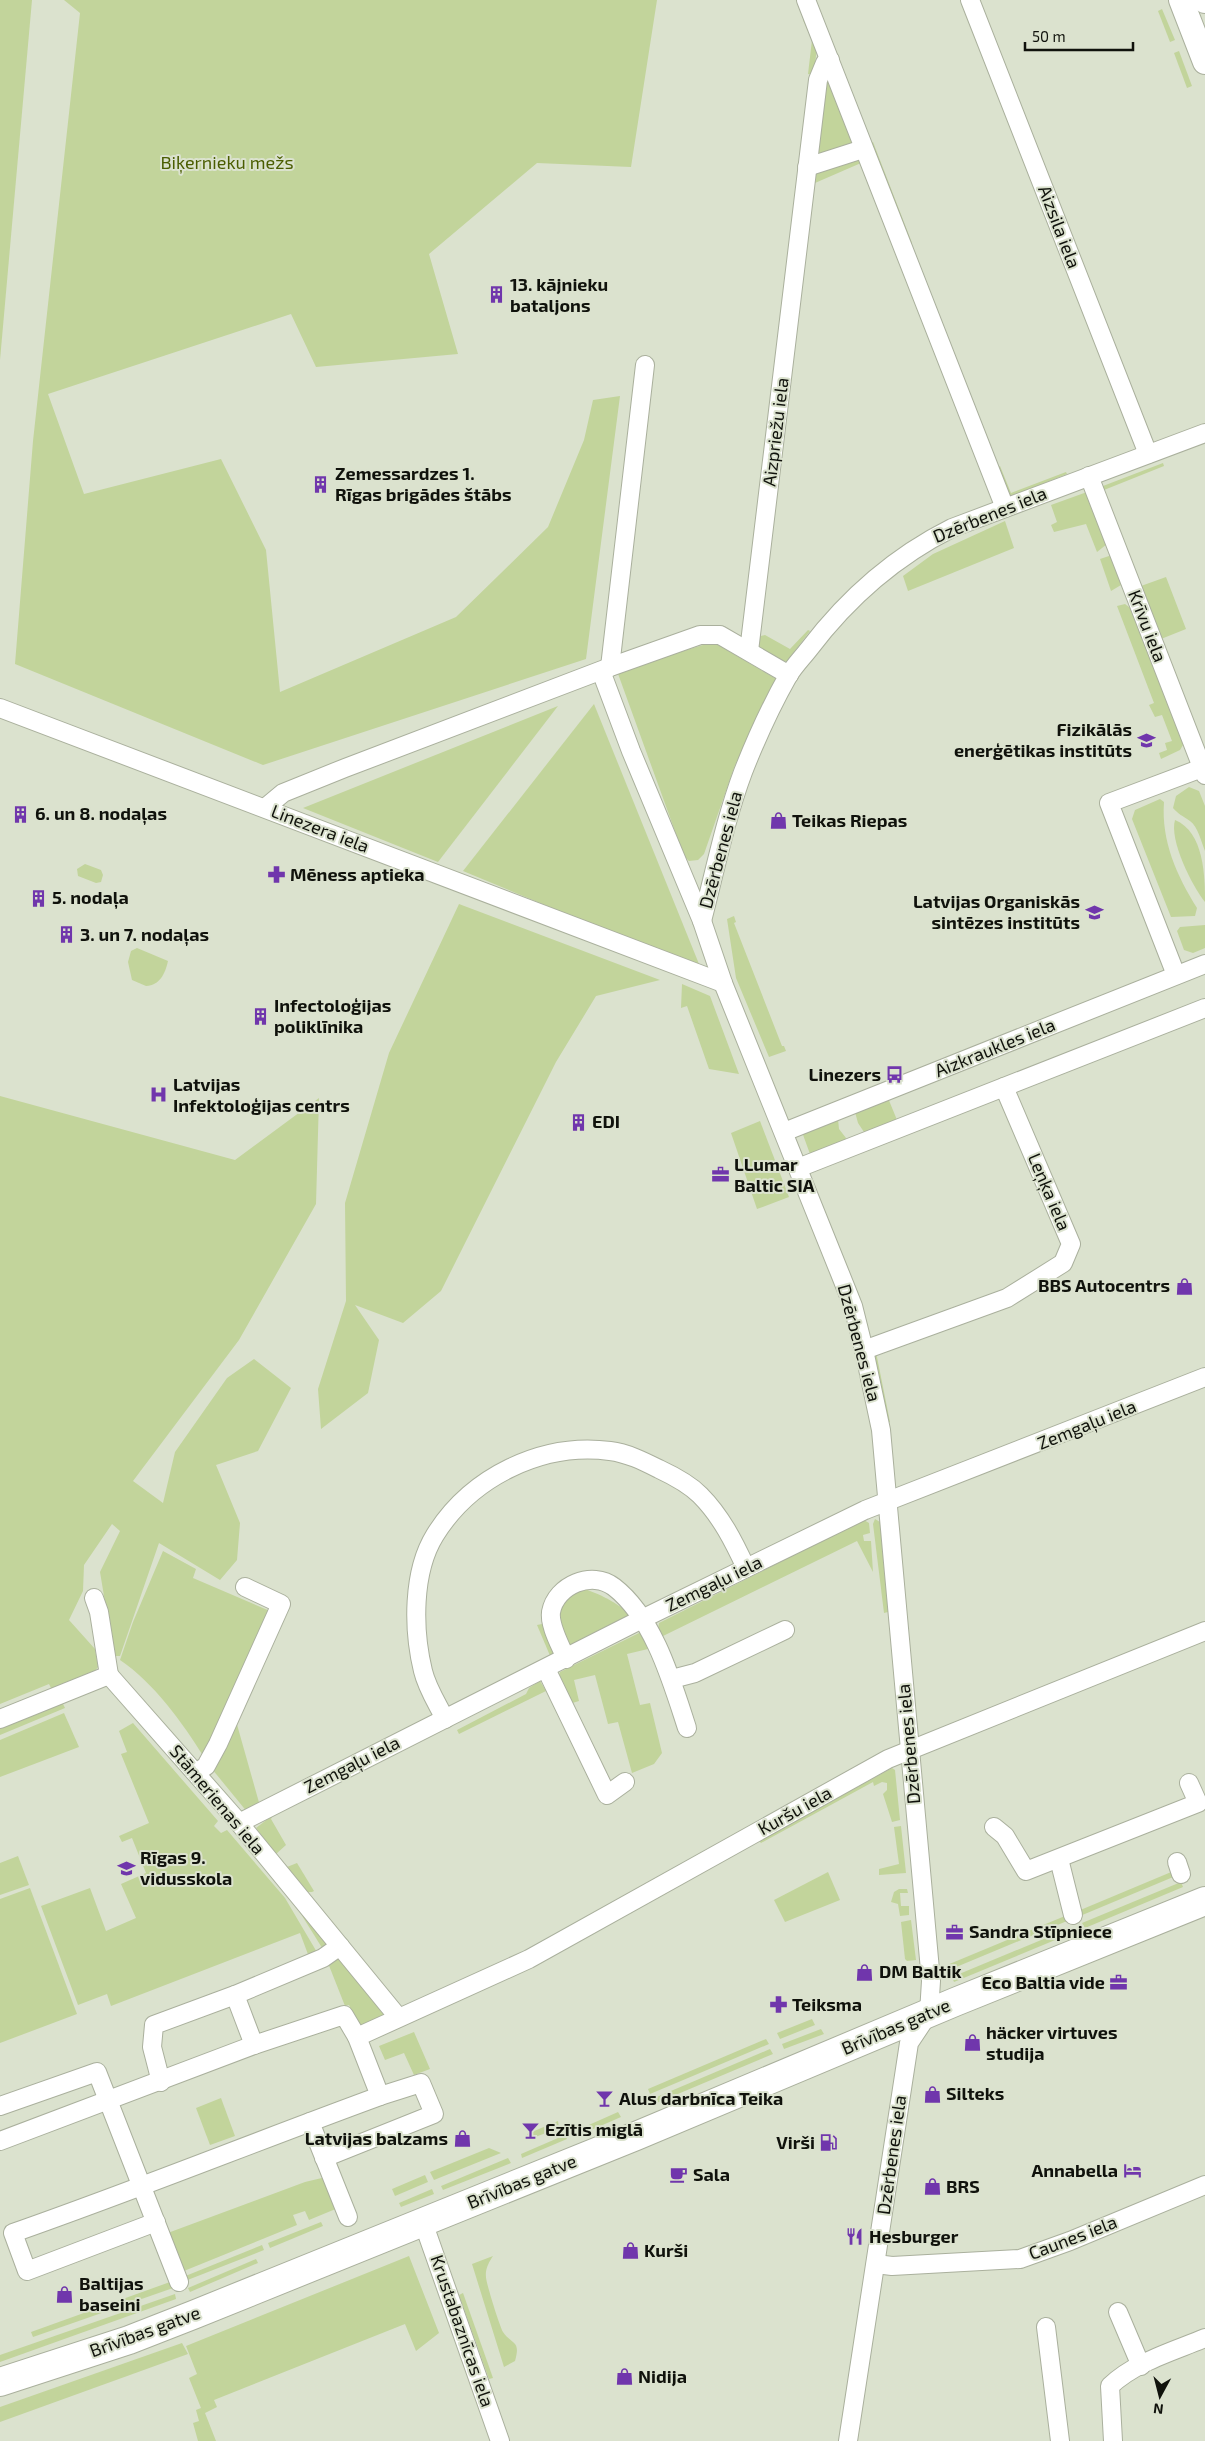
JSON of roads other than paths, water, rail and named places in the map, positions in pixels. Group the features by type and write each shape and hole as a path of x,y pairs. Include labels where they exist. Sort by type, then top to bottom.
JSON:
{"highway":[{"name":"Brīvības gatve","path":"0,2382 129,2340 423,2222 1205,1901"}],"main road":[{"path":"1181,0 1205,62"}],"street":[{"path":"806,0 1005,508"},
{"name":"Aizsila iela","path":"970,0 1148,454"},
{"name":"Aizpriežu iela","path":"749,651 818,80 825,63 830,60"},
{"path":"807,168 863,149"},
{"path":"645,365 605,669 631,752 702,921"},
{"name":"Dzērbenes iela","path":"848,2441 909,2043 929,2013 931,1981 886,1503 881,1430 853,1306 723,983 702,921 731,807 743,772 789,674 851,601 892,565 935,537 1005,508 1205,433"},
{"name":"Krīvu iela","path":"1089,476 1204,771"},
{"path":"265,808 283,793 605,669 700,636 720,635 789,674"},
{"name":"Linezera iela","path":"0,708 723,983"},
{"path":"1176,975 1109,803 1204,771"},
{"name":"Aizkraukles iela","path":"784,1132 1205,964"},
{"path":"798,1168 1205,1008"},
{"name":"Leņķa iela","path":"864,1350 1007,1298 1064,1263 1071,1244 1004,1087"},
{"name":"Zemgaļu iela","path":"239,1823 642,1619 865,1510 1205,1377"},
{"path":"445,1719 423,1672 416,1633 416,1606 421,1571 434,1536 458,1505 485,1483 518,1464 550,1453 575,1450 610,1451 636,1458 676,1477 700,1494 723,1522 746,1568"},
{"path":"566,1659 556,1635 551,1614 555,1600 563,1591 578,1582 595,1580 613,1586 642,1619 672,1679 687,1728"},
{"path":"196,1773 206,1766 218,1744 282,1604 245,1587"},
{"path":"0,1719 109,1675 99,1612 94,1598"},
{"path":"672,1679 695,1673 785,1630"},
{"name":"Kuršu iela","path":"357,2037 529,1959 888,1760 1205,1631"},
{"path":"546,1669 607,1795 625,1782"},
{"name":"Stāmerienas iela","path":"109,1675 239,1823 398,2017"},
{"path":"994,1826 1014,1848 1026,1871 1198,1803 1189,1783"},
{"path":"1059,1859 1073,1915"},
{"path":"161,2082 152,2047 154,2025 323,1958 340,1946"},
{"path":"235,1994 254,2045"},
{"path":"0,2141 109,2102 254,2045 344,2015 357,2037 380,2096"},
{"path":"0,2106 97,2072 179,2282"},
{"path":"156,2222 27,2271 13,2234 380,2096 421,2083 434,2114 324,2158"},
{"path":"310,2122 348,2217"},
{"name":"Caunes iela","path":"876,2264 892,2266 1020,2258 1062,2244 1205,2185"},
{"name":"Krustabaznīcas iela","path":"423,2222 500,2441"},
{"path":"1118,2312 1141,2366"},
{"path":"1046,2327 1060,2441"},
{"path":"1113,2441 1110,2386 1120,2377 1141,2366 1205,2338"}],"place":[{"name":"13. kājnieku bataljons","path":"496,295"},
{"name":"Zemessardzes 1. Rīgas brigādes štābs","path":"321,484"},
{"name":"Fizikālās enerģētikas institūts","path":"1146,740"},
{"name":"6. un 8. nodaļas","path":"21,814"},
{"name":"Teikas Riepas","path":"778,821"},
{"name":"Mēness aptieka","path":"276,875"},
{"name":"5. nodaļa","path":"38,898"},
{"name":"Latvijas Organiskās sintēzes institūts","path":"1094,912"},
{"name":"3. un 7. nodaļas","path":"66,935"},
{"name":"Infectoloģijas poliklīnika","path":"260,1016"},
{"name":"Linezers","path":"895,1075"},
{"name":"Latvijas Infektoloģijas centrs","path":"159,1095"},
{"name":"EDI","path":"578,1122"},
{"name":"LLumar Baltic SIA","path":"720,1175"},
{"name":"BBS Autocentrs","path":"1184,1286"},
{"name":"Rīgas 9. vidusskola","path":"126,1868"},
{"name":"Sandra Stīpniece","path":"955,1932"},
{"name":"DM Baltik","path":"865,1972"},
{"name":"Eco Baltia vide","path":"1119,1983"},
{"name":"Teiksma","path":"778,2005"},
{"name":"häcker virtuves studija","path":"972,2043"},
{"name":"Silteks","path":"932,2094"},
{"name":"Alus darbnīca Teika","path":"605,2099"},
{"name":"Ezītis miglā","path":"531,2130"},
{"name":"Latvijas balzams","path":"462,2139"},
{"name":"Virši","path":"829,2143"},
{"name":"Annabella","path":"1132,2171"},
{"name":"Sala","path":"679,2175"},
{"name":"BRS","path":"932,2187"},
{"name":"Hesburger","path":"855,2237"},
{"name":"Kurši","path":"630,2251"},
{"name":"Baltijas baseini","path":"65,2294"},
{"name":"Nidija","path":"624,2377"}],"park label":[{"name":"Biķernieku mežs","path":"227,163"}]}
